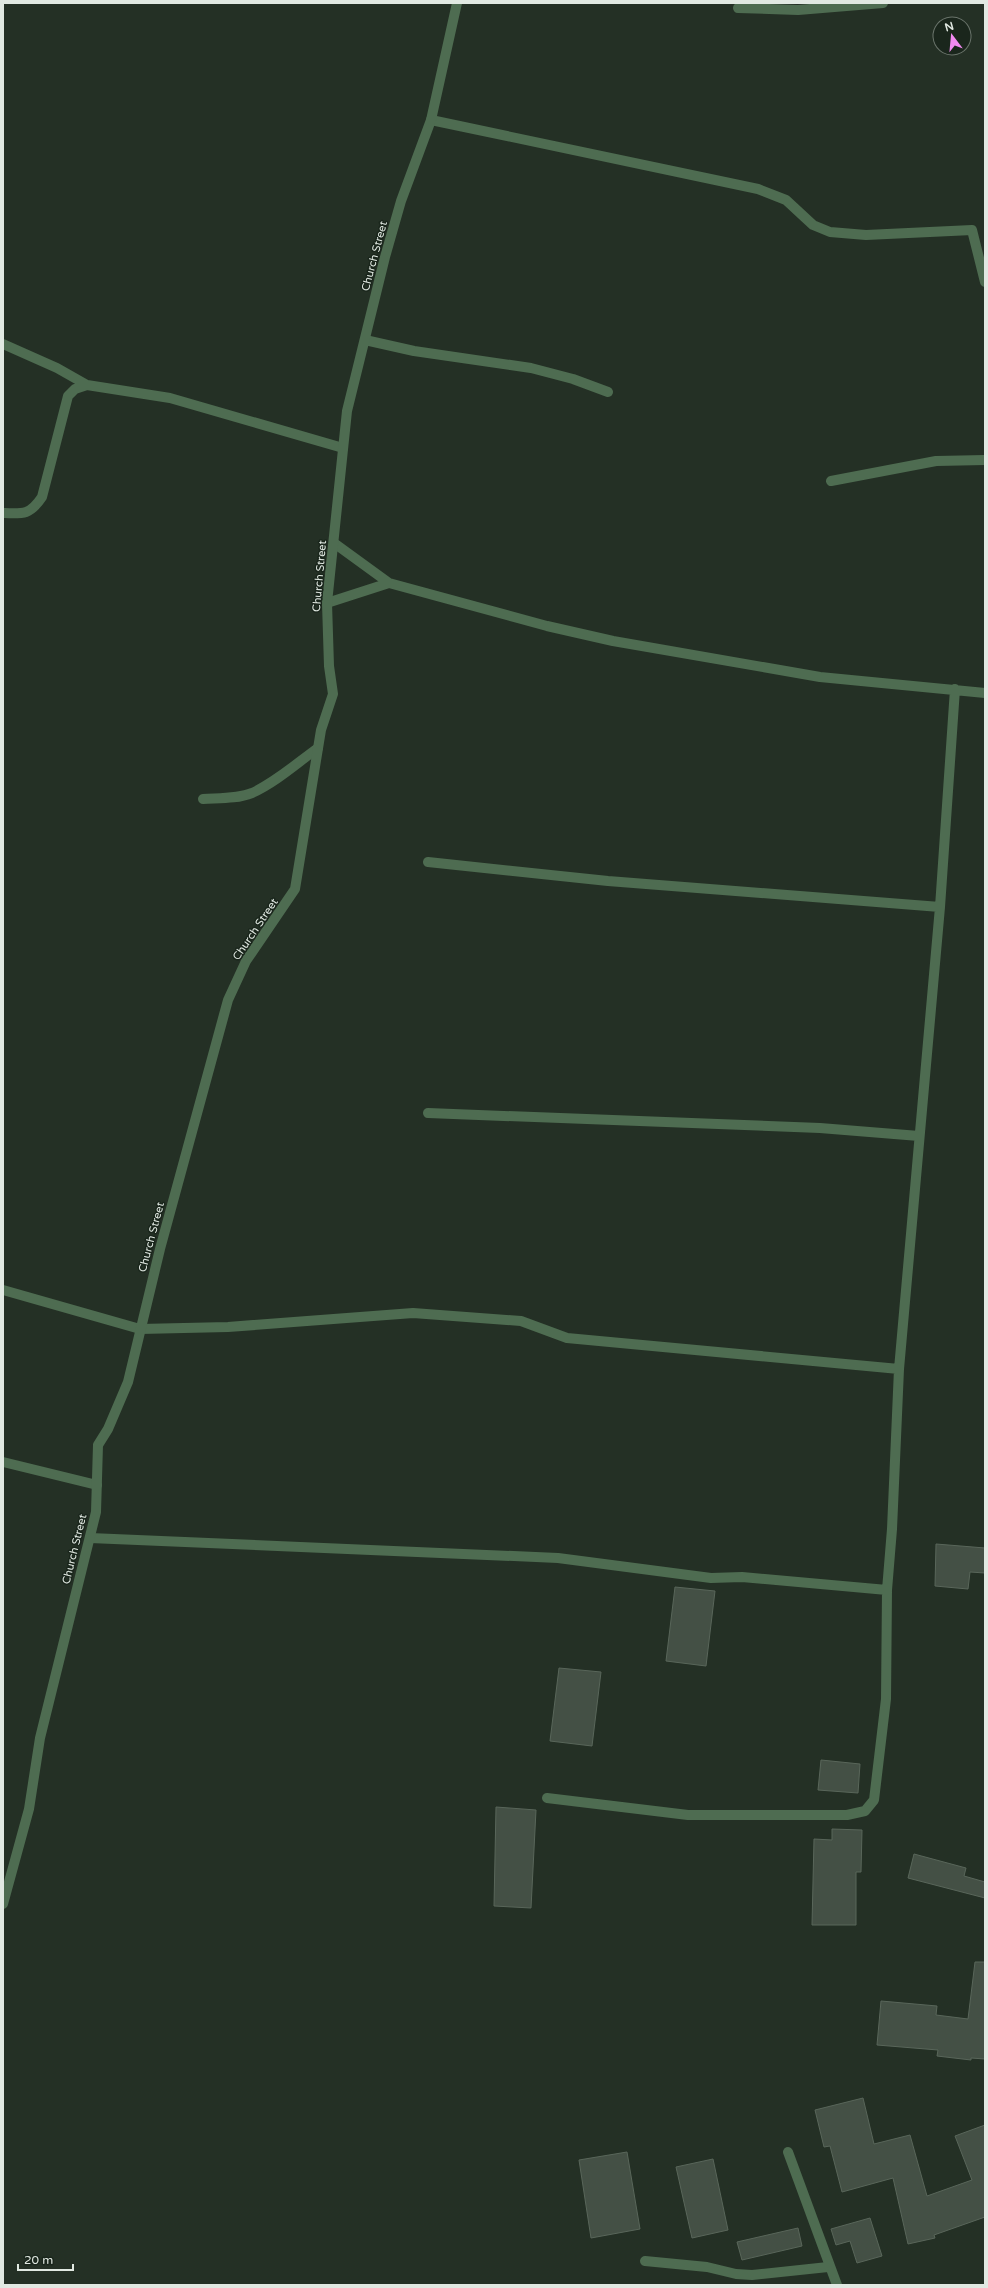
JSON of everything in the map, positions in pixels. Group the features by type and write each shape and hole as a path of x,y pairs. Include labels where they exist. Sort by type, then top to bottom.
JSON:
{"street":[{"name":"Church Street","path":"3,1904 29,1809 40,1738 96,1512 96,1457 98,1445 108,1429 128,1382 140,1329 228,1000 246,961 295,889 320,730 332,694 329,666 327,603 347,411 384,257 401,201 431,120 456,3"},
{"path":"738,8 798,10 883,3"},
{"path":"431,120 758,189 786,200 813,225 830,232 866,236 972,230 985,282"},
{"path":"365,340 414,351 531,368 572,378 608,392"},
{"path":"3,344 57,368 87,385 170,398 343,448"},
{"path":"3,513 20,514 34,510 42,497 68,396 75,389 87,385"},
{"path":"831,481 936,461 985,460"},
{"path":"334,544 389,583 547,626 613,641 820,677 985,693"},
{"path":"327,603 389,583"},
{"path":"547,1798 688,1815 847,1815 865,1811 874,1800 886,1699 886,1590 892,1529 899,1369 918,1136 940,907 955,689"},
{"path":"203,799 232,797 251,793 279,777 318,748"},
{"path":"428,862 608,881 940,907"},
{"path":"428,1113 820,1128 918,1136"},
{"path":"3,1290 140,1329 228,1327 413,1313 474,1316 521,1321 567,1338 899,1369"},
{"path":"3,1462 97,1485"},
{"path":"90,1538 558,1558 711,1578 742,1577 886,1590"},
{"path":"788,2152 828,2267 836,2285"},
{"path":"645,2261 706,2267 736,2274 752,2275 828,2267"}],"building":[{"path":"936,1544 985,1548 985,1573 970,1572 968,1589 935,1586"},
{"path":"675,1587 715,1591 706,1666 666,1661"},
{"path":"559,1668 601,1672 592,1746 550,1741"},
{"path":"821,1760 860,1764 858,1793 818,1790"},
{"path":"496,1807 536,1810 531,1908 494,1906"},
{"path":"832,1829 862,1830 861,1872 856,1872 856,1925 812,1925 814,1839 832,1840"},
{"path":"914,1854 966,1868 964,1876 985,1882 985,1898 908,1878"},
{"path":"975,1962 985,1962 985,2059 971,2058 971,2060 937,2056 938,2050 877,2045 881,2001 937,2006 936,2015 968,2019"},
{"path":"863,2098 874,2144 910,2135 927,2196 972,2180 955,2136 985,2125 985,2217 934,2235 935,2238 908,2244 893,2178 842,2192 830,2146 824,2147 815,2110"},
{"path":"627,2152 640,2229 591,2238 579,2160"},
{"path":"713,2159 728,2230 692,2238 676,2167"},
{"path":"870,2218 882,2256 857,2263 850,2241 836,2245 831,2229"},
{"path":"798,2228 802,2246 742,2260 737,2242"}]}
